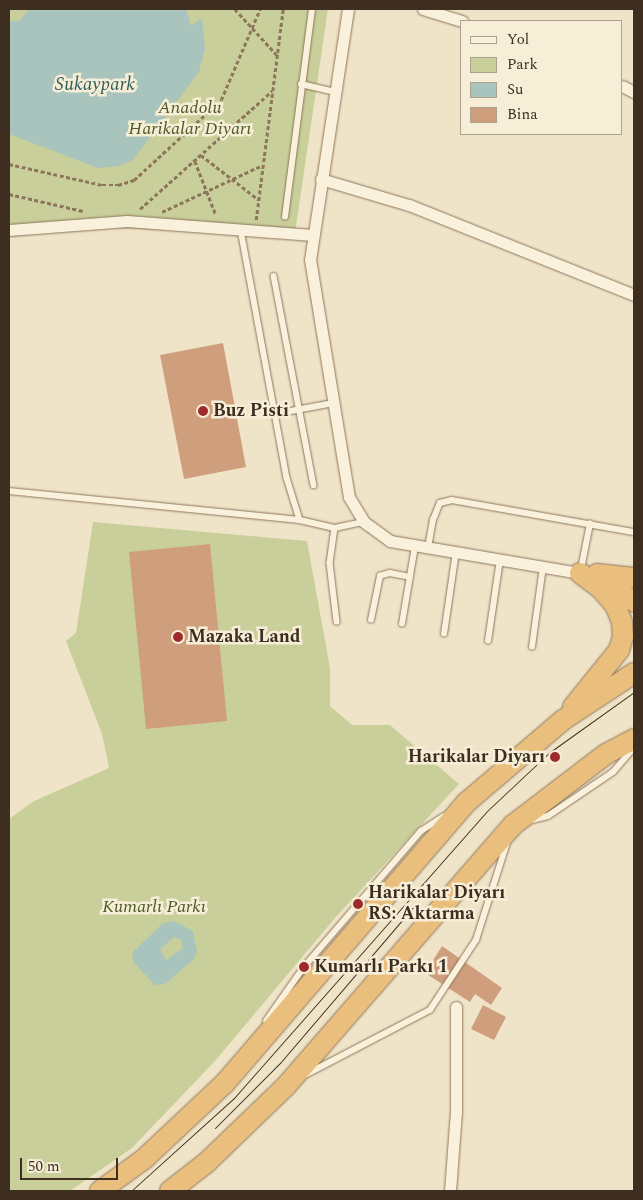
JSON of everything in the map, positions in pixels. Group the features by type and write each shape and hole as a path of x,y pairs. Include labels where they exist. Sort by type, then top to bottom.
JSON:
{"highway":[{"path":"580,574 634,578"},
{"path":"580,574 608,584 634,601"},
{"path":"563,720 619,650 623,637 622,622 615,605 600,588 580,574"},
{"path":"100,1191 144,1159 241,1064 467,802 563,720 634,673"},
{"path":"170,1191 206,1163 286,1086 513,824 606,754 634,739"}],"street":[{"path":"348,9 312,235 310,259 346,487 364,522 390,541 580,574"},
{"path":"423,9 460,20"},
{"path":"321,178 409,205 634,296"},
{"path":"9,230 139,222 312,235"},
{"path":"450,1191 456,1112 456,1007"}],"lane":[{"path":"285,217 312,9"},
{"path":"301,84 335,92"},
{"path":"241,230 287,478 300,520"},
{"path":"274,276 314,485"},
{"path":"275,414 333,403"},
{"path":"9,491 300,520 335,528 364,522"},
{"path":"428,548 433,520 440,503 452,500 634,532"},
{"path":"580,574 590,524"},
{"path":"335,528 330,563 337,622"},
{"path":"402,624 415,546"},
{"path":"444,634 456,552"},
{"path":"488,641 500,560"},
{"path":"532,647 543,567"},
{"path":"371,620 380,576 390,573 410,577"},
{"path":"286,1086 430,1010 476,940 513,824 548,816 612,772 634,748"}],"path":[{"path":"235,9 277,55"},
{"path":"9,164 102,185 118,185 134,180 221,100 260,9"},
{"path":"254,231 283,9"},
{"path":"126,222 272,91"},
{"path":"201,155 258,199"},
{"path":"195,161 222,228"},
{"path":"139,222 263,165"},
{"path":"9,194 90,213"}],"green space":[{"name":"Anadolu Harikalar Diyarı","path":"9,9 328,9 295,233 91,228 9,237"},
{"name":"Kumarlı Parkı","path":"93,522 307,541 330,668 330,706 352,725 390,725 459,784 335,918 215,1061 132,1148 70,1191 9,1191 9,819 34,801 109,768 102,734 66,641 76,633"}],"water":[{"name":"Sukaypark","path":"30,9 186,9 191,26 202,18 205,49 199,72 133,160 118,166 98,168 9,134 9,22 20,20"},
{"path":"174,921 193,931 197,951 194,959 165,984 155,985 134,963 132,953 163,923","holes":["174,937 181,940 183,948 166,960 160,949"]}],"building":[{"name":"Buz Pisti","path":"223,343 246,467 184,479 160,355"},
{"name":"Mazaka Land","path":"210,544 227,721 146,729 129,552"},
{"path":"442,946 502,988 491,1005 475,994 470,1002 425,973"},
{"path":"483,1005 506,1017 494,1040 471,1029"}],"tram line":[{"path":"131,1191 234,1098 486,812 550,752 634,692"},
{"path":"215,1128 280,1063 415,905"}],"place":[{"name":"Buz Pisti","path":"203,411"},
{"name":"Mazaka Land","path":"178,637"},
{"name":"Harikalar Diyarı","path":"555,757"},
{"name":"Harikalar Diyarı RS: Aktarma","path":"358,904"},
{"name":"Kumarlı Parkı 1","path":"304,967"}]}
